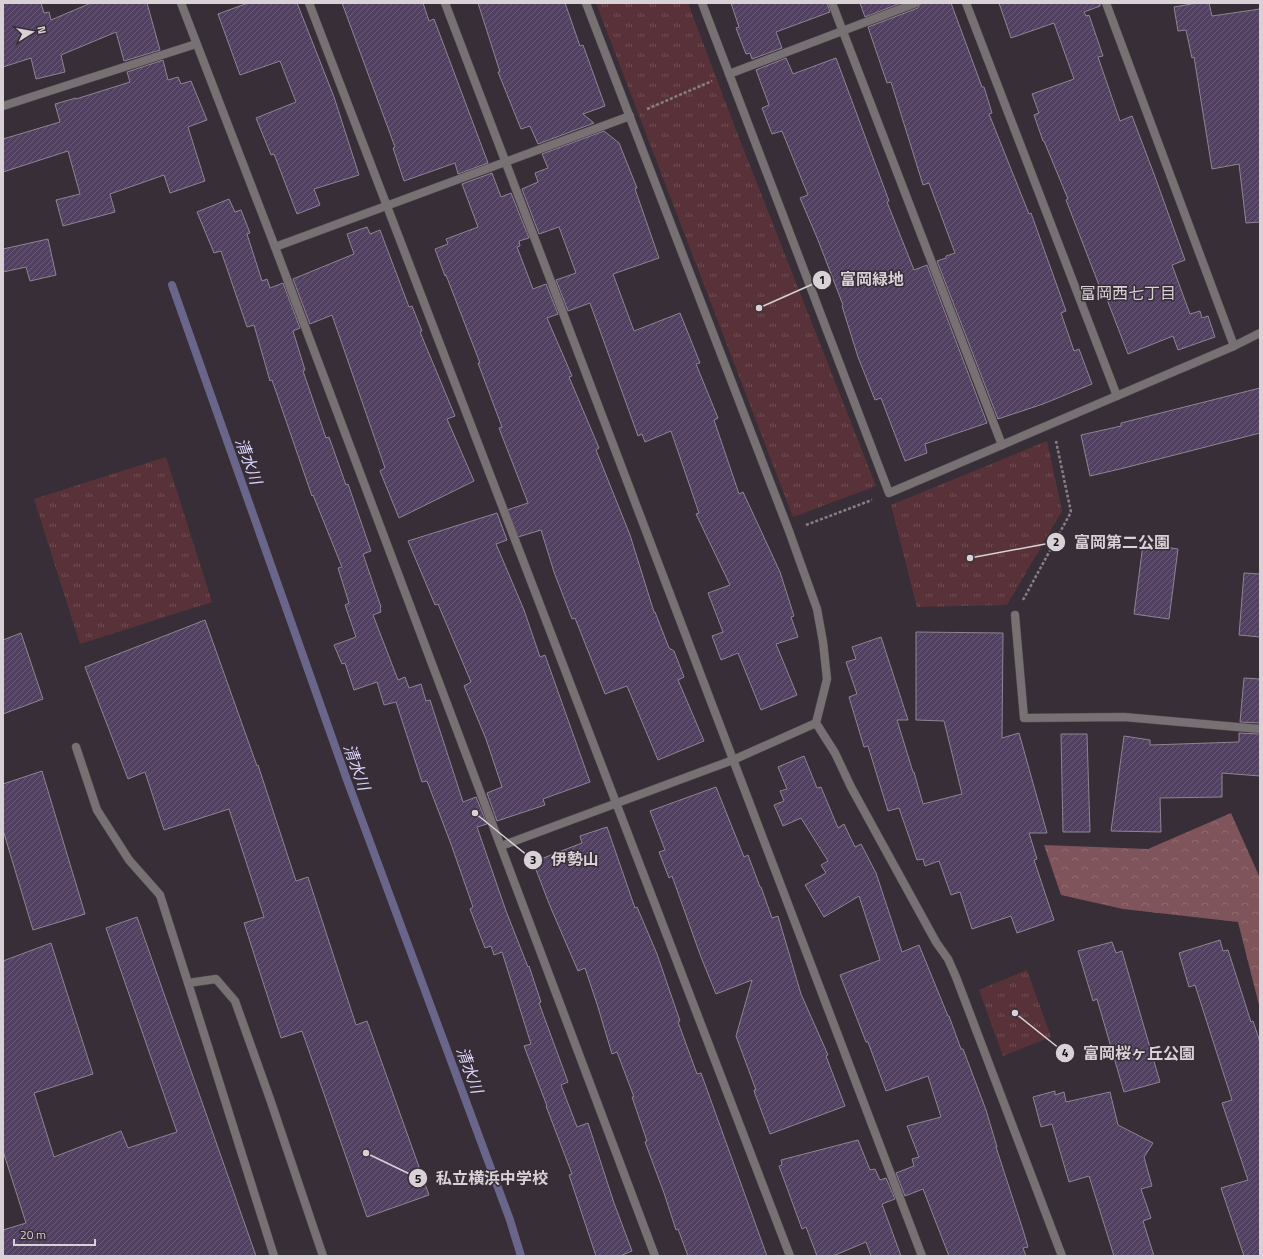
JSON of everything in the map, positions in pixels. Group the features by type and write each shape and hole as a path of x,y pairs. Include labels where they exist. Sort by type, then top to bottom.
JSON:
{"street":[{"path":"181,3 275,247 655,1256"},
{"path":"309,3 614,804 790,1256"},
{"path":"445,3 922,1256"},
{"path":"586,3 818,609 827,679 816,723 835,753 851,787 936,942 948,959 1062,1256"},
{"path":"702,3 889,493 1234,346 1260,332"},
{"path":"832,3 1002,445"},
{"path":"729,74 916,3"},
{"path":"966,3 1117,396"},
{"path":"1106,3 1234,346"},
{"path":"3,106 196,44"},
{"path":"275,247 630,116"},
{"path":"1015,615 1024,718 1124,717 1260,729"},
{"path":"500,846 733,760 816,723"},
{"path":"76,747 97,810 129,860 160,895 274,1256"},
{"path":"188,983 216,979 235,1001 323,1256"}],"path":[{"path":"630,116 729,74"},
{"path":"1015,615 1072,512 1052,423"},
{"path":"789,531 889,493"}],"green space":[{"path":"596,3 688,3 736,130 876,486 793,517"},
{"path":"1047,441 1062,511 1007,605 917,607 891,505"},
{"path":"166,457 212,602 80,644 34,499"},
{"path":"1231,813 1260,878 1260,1009 1238,922 1123,909 1061,895 1044,845 1148,849"},
{"path":"1027,970 1051,1037 1003,1056 979,990"}],"building":[{"path":"3,3 41,3 44,13 49,12 51,20 91,3 147,3 160,50 124,61 116,32 61,55 65,72 36,79 31,58 3,67"},
{"path":"248,3 297,3 334,97 359,175 314,189 320,205 297,214 274,154 271,155 256,118 296,102 280,61 240,75 218,14"},
{"path":"342,3 423,3 429,21 434,19 488,163 458,174 455,163 404,181 393,148 395,147"},
{"path":"478,3 565,3 580,46 583,45 605,106 583,114 594,123 538,144 530,126 521,129 498,72 500,72"},
{"path":"731,3 827,3 830,12 776,32 782,48 752,59 750,53 746,54 736,28 739,27"},
{"path":"860,3 901,3 865,17"},
{"path":"921,3 951,3 982,87 984,87 992,113 989,114 1029,214 1031,213 1066,311 1061,313 1074,351 1079,349 1092,384 1043,404 998,419 937,261 955,253 929,183 923,185 891,82 887,83 868,27 918,8"},
{"path":"999,3 1100,3 1100,6 1084,12 1086,16 1089,15 1103,56 1098,57 1120,121 1132,116 1154,174 1185,260 1172,265 1190,314 1200,311 1202,318 1208,316 1215,337 1178,350 1173,336 1128,354 1106,297 1104,298 1066,200 1068,199 1043,141 1034,115 1039,113 1032,94 1074,79 1054,23 1011,38"},
{"path":"1197,3 1209,3 1212,16 1260,9 1260,222 1246,223 1239,164 1212,169 1194,57 1192,58 1186,30 1178,31 1174,7"},
{"path":"786,58 793,74 836,58 889,201 887,202 914,270 927,265 987,423 925,444 927,453 905,461 881,398 875,400 858,357 842,306 843,305 800,198 808,195 782,131 772,134 762,108 769,105 756,70"},
{"path":"163,60 168,80 178,77 181,84 191,81 207,120 188,127 205,181 170,193 164,175 110,194 115,212 63,226 56,200 80,194 68,151 3,172 3,139 60,122 55,104 130,82 127,72"},
{"path":"604,131 619,143 637,188 635,189 659,258 613,274 634,331 680,313 700,363 696,364 718,418 714,420 739,494 743,492 780,572 794,616 791,617 798,637 776,644 797,695 761,710 738,653 721,660 712,636 723,632 708,593 730,585 696,514 699,513 671,431 645,442 642,434 638,436 590,303 568,311 556,280 576,273 559,227 539,234 522,189 538,182 535,173 548,168 542,154"},
{"path":"492,173 501,197 511,193 529,238 519,241 520,246 517,247 533,289 546,284 558,314 547,318 572,376 569,377 599,448 596,450 630,535 654,612 669,648 674,651 684,677 678,680 704,741 658,760 627,686 605,694 575,618 572,619 554,572 541,530 518,537 507,510 528,503 499,428 502,427 478,363 480,363 435,249 448,244 446,239 478,227 462,184"},
{"path":"229,199 235,212 241,210 250,233 247,234 262,281 267,279 270,288 283,283 300,328 293,331 305,370 303,371 326,438 329,437 346,485 348,484 371,551 363,554 381,607 381,612 373,615 398,680 405,677 409,688 421,684 426,701 430,700 463,802 476,797 487,824 477,827 506,911 528,967 529,966 541,1002 539,1003 568,1082 561,1085 577,1127 588,1123 614,1203 632,1251 620,1256 596,1256 569,1175 572,1174 524,1046 531,1044 502,952 494,955 491,946 485,948 470,909 473,907 451,844 427,781 422,782 396,702 384,705 377,682 354,690 345,663 342,664 334,645 356,637 345,605 349,603 338,568 342,567 313,495 312,496 272,380 270,381 254,325 247,327 221,251 214,253 197,212"},
{"path":"367,227 370,234 380,230 409,307 412,306 422,331 420,332 455,416 447,419 474,481 399,518 380,471 385,468 332,315 310,324 293,279 354,254 347,234"},
{"path":"48,239 56,275 30,281 26,267 3,272 3,249"},
{"path":"1260,388 1260,433 1090,476 1081,435 1121,426 1121,423"},
{"path":"497,513 507,540 496,544 524,610 540,657 545,655 590,782 543,799 545,805 497,821 487,793 502,787 486,739 464,686 471,682 438,604 435,605 408,541"},
{"path":"1143,544 1178,549 1169,619 1134,614"},
{"path":"1244,573 1260,574 1260,637 1239,635"},
{"path":"205,620 257,766 258,765 296,881 308,877 356,1025 367,1021 429,1195 367,1217 302,1031 281,1038 244,923 264,917 229,809 164,830 145,772 128,779 85,667"},
{"path":"916,632 1003,633 1002,738 1019,733 1047,833 1029,833 1037,859 1034,860 1054,920 1017,933 1011,916 972,929 960,892 951,895 939,861 925,866 923,859 917,860 899,808 888,811 868,746 864,747 849,697 857,694 846,662 856,659 852,647 881,637 908,720 897,720 923,804 962,794 944,721 916,720"},
{"path":"21,633 43,699 3,714 3,640"},
{"path":"1244,678 1260,679 1260,723 1240,722"},
{"path":"1239,733 1260,734 1260,776 1222,773 1222,797 1160,798 1161,832 1111,831 1124,736 1150,740 1150,745 1239,742"},
{"path":"1061,734 1087,734 1090,832 1063,832"},
{"path":"804,756 817,788 821,787 838,828 844,824 855,847 861,844 876,873 902,952 919,945 949,1016 961,1049 963,1049 986,1110 996,1147 1028,1247 1023,1248 1026,1256 949,1256 923,1189 905,1196 896,1173 914,1166 912,1159 919,1157 907,1126 941,1117 928,1076 886,1091 868,1042 866,1042 840,975 880,960 859,896 824,917 805,885 826,873 821,865 828,861 801,818 783,826 774,805 784,801 780,791 787,789 778,767"},
{"path":"42,771 85,914 33,930 3,830 3,784"},
{"path":"716,787 744,857 748,855 772,918 778,916 801,994 828,1055 826,1056 845,1106 770,1134 736,1036 752,980 716,994 672,876 669,878 659,852 665,850 650,811"},
{"path":"607,827 635,908 637,907 657,954 680,1021 678,1022 697,1074 701,1073 767,1256 688,1256 678,1229 676,1230 645,1142 647,1141 632,1097 634,1097 617,1052 612,1054 585,968 578,971 533,862 582,843 580,836"},
{"path":"137,917 256,1256 3,1256 3,1230 26,1223 3,1151 3,961 51,943 93,1074 34,1093 54,1157 121,1131 128,1148 177,1132 106,928"},
{"path":"1220,940 1223,951 1228,950 1251,1022 1253,1021 1260,1042 1260,1256 1244,1256 1221,1188 1248,1180 1222,1103 1232,1100 1195,985 1189,987 1179,953"},
{"path":"1112,942 1116,953 1122,951 1160,1082 1124,1092 1097,999 1093,1001 1078,951"},
{"path":"1055,1091 1055,1095 1064,1092 1066,1102 1110,1092 1118,1125 1153,1143 1144,1157 1152,1186 1141,1189 1151,1218 1143,1221 1154,1256 1114,1256 1089,1176 1069,1182 1052,1124 1041,1127 1033,1097"},
{"path":"858,1140 870,1170 875,1169 880,1180 886,1178 895,1199 882,1204 901,1256 871,1256 866,1242 833,1256 817,1256 806,1227 802,1229 779,1166 782,1165 781,1160"}],"waterway":[{"name":"清水川","path":"172,285 347,780 510,1220 521,1256"}],"place":[{"name":"富岡緑地","path":"759,308"},
{"name":"富岡第二公園","path":"970,558"},
{"name":"伊勢山","path":"475,813"},
{"name":"富岡桜ヶ丘公園","path":"1015,1013"},
{"name":"私立横浜中学校","path":"366,1153"}],"district":[{"name":"富岡西七丁目","path":"1128,293"}]}
